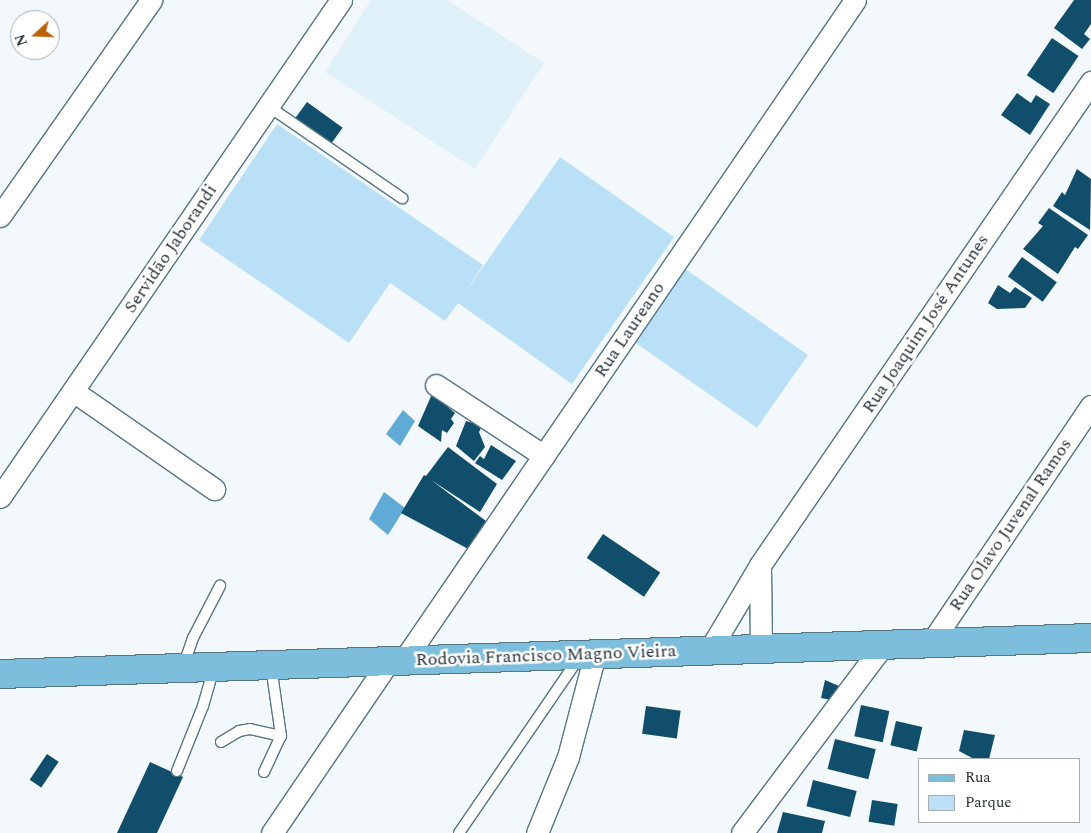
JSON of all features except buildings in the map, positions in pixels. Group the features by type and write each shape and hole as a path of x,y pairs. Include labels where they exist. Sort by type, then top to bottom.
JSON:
{"main road":[{"name":"Rodovia Francisco Magno Vieira","path":"0,674 1091,638"}],"street":[{"path":"0,216 151,0"},
{"name":"Servidão Jaborandi","path":"0,498 341,0"},
{"name":"Rua Laureano","path":"272,833 544,456 855,0"},
{"name":"Rua Joaquim José Antunes","path":"709,651 760,566 1091,82"},
{"path":"436,385 544,456"},
{"path":"73,391 214,489"},
{"name":"Rua Olavo Juvenal Ramos","path":"931,643 1091,406"},
{"path":"760,566 761,649"},
{"path":"742,833 883,645"},
{"path":"538,833 568,757 588,655"}],"lane":[{"path":"268,106 402,198"},
{"path":"183,668 193,638 220,586"},
{"path":"459,833 588,655"},
{"path":"264,772 281,736 271,665"},
{"path":"177,771 203,706 214,666"},
{"path":"221,742 239,731 250,729 281,736"}],"shaded area":[{"path":"371,0 447,0 544,63 475,169 325,72"}],"green space":[{"path":"277,124 483,265 464,294 560,157 674,237 572,384 458,303 445,321 390,283 349,343 199,240"},
{"path":"681,266 808,355 757,428 630,339"}],"water":[{"path":"403,410 415,421 400,446 386,434"},
{"path":"384,492 405,508 388,535 369,519"}]}
